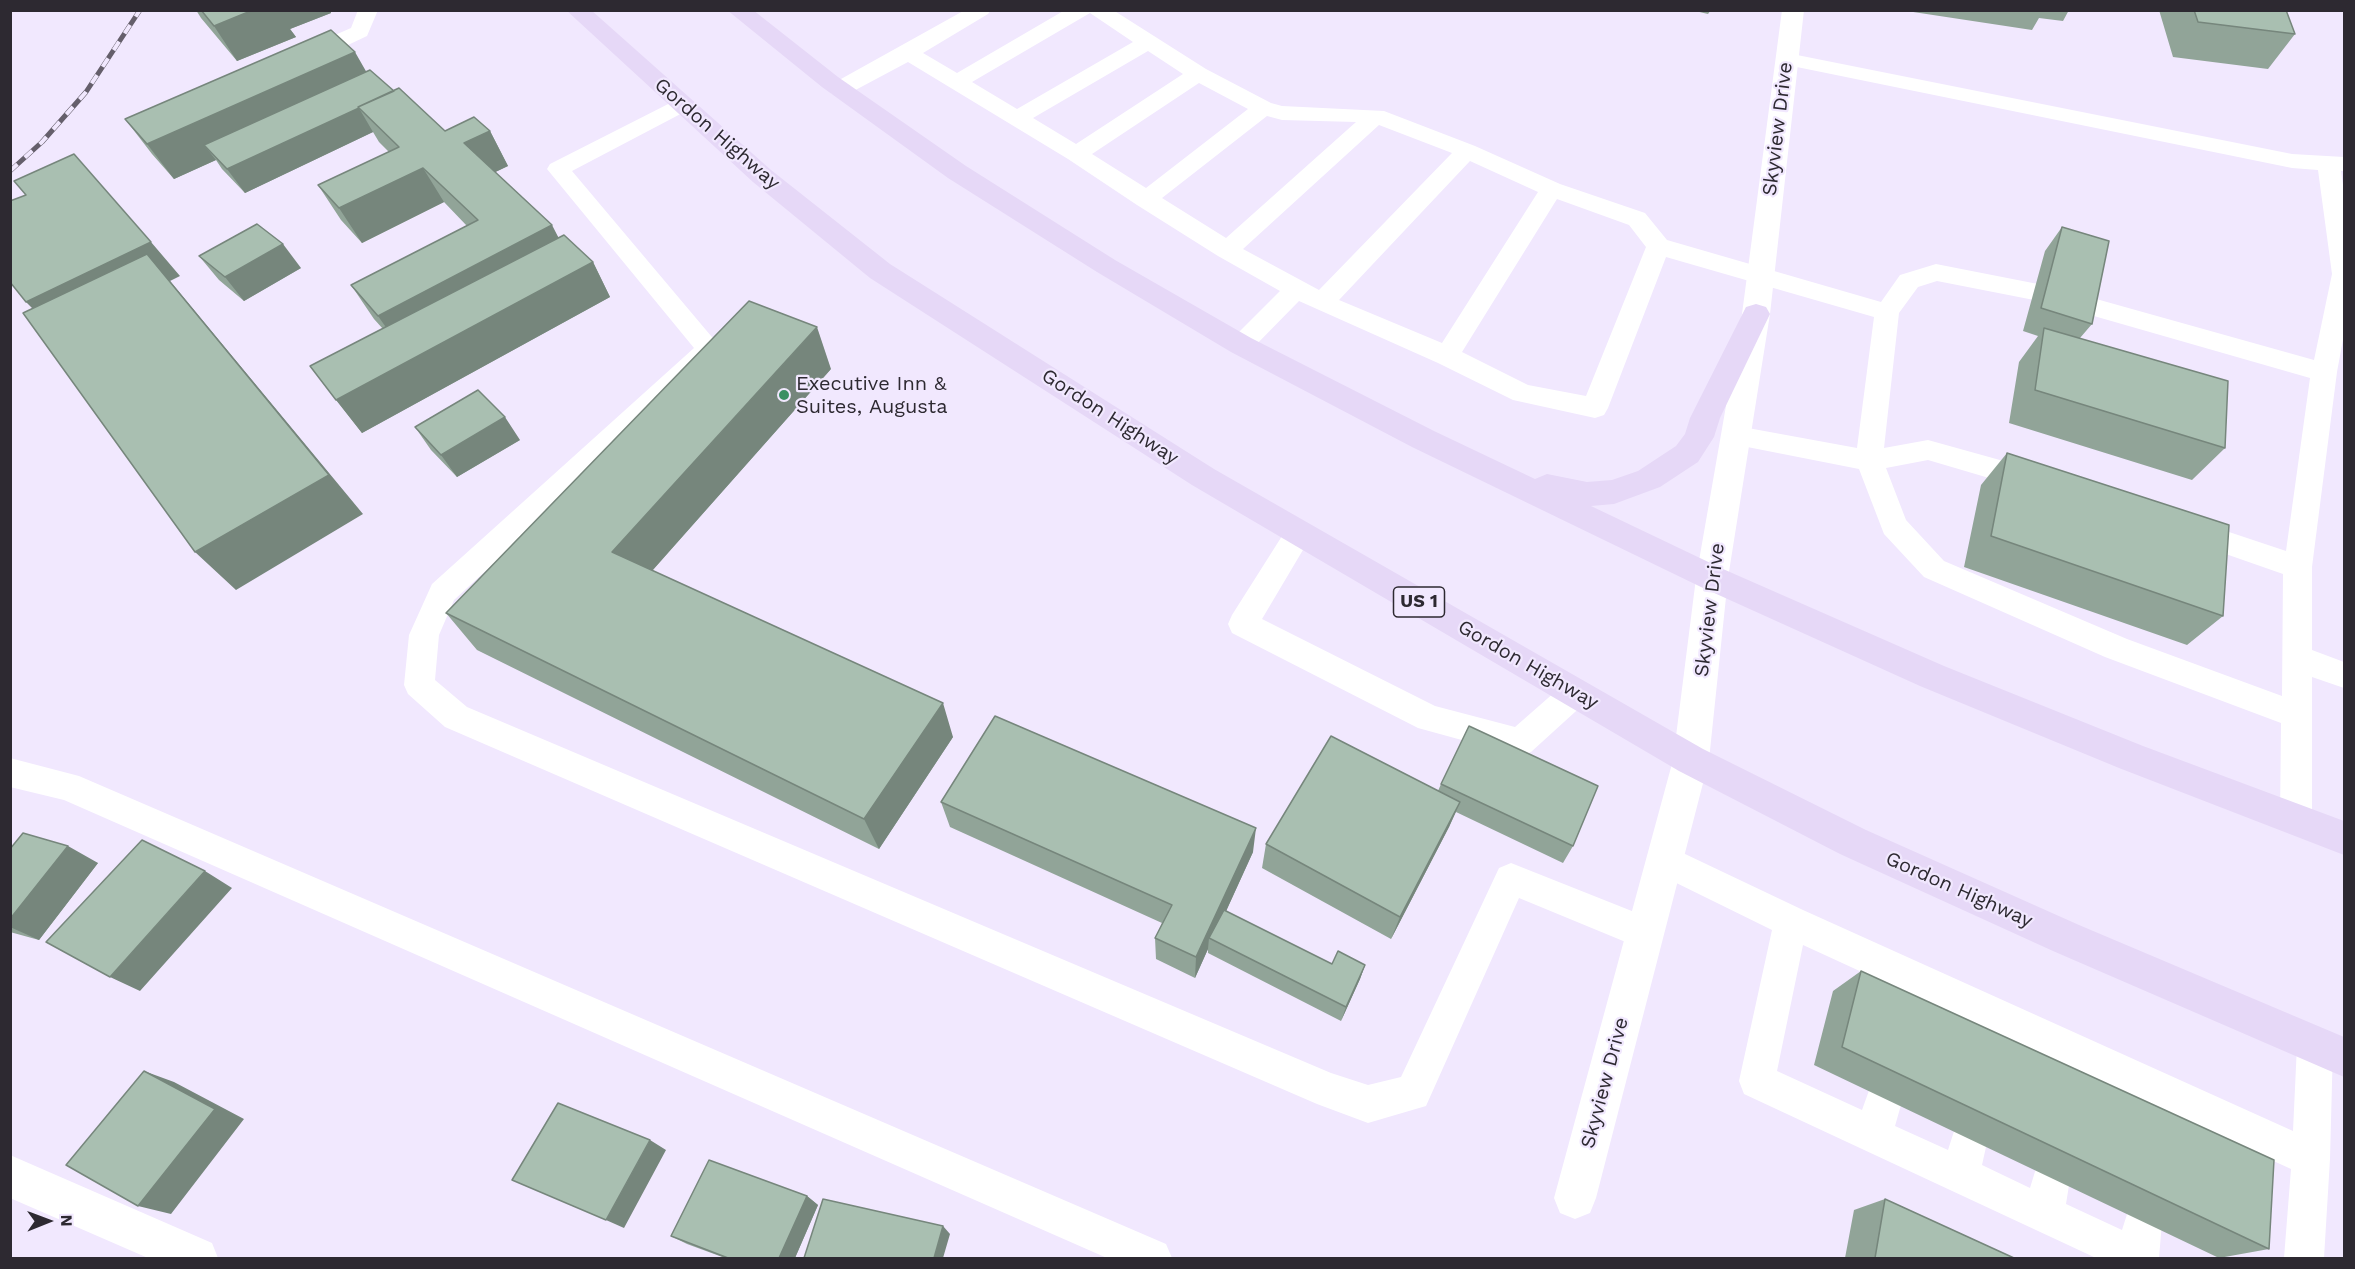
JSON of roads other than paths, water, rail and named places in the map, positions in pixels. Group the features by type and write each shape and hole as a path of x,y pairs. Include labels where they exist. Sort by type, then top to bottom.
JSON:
{"highway":[{"name":"Gordon Highway","path":"578,10 762,176 880,271 1203,477 1691,760 1853,842 2066,938 2330,1051"},
{"path":"738,10 840,89 957,172 1106,266 1240,345 1503,477 1712,578 1932,676 2131,757 2344,838"},
{"path":"1503,477 1587,494 1614,492 1648,479 1670,466 1687,454 1699,437 1705,418 1756,314"}],"street":[{"name":"Skyview Drive","path":"1575,1198 1691,760 1712,578 1756,314 1793,10"},
{"path":"10,1176 197,1258"}],"lane":[{"path":"282,67 360,32 368,10"},
{"path":"840,89 908,53 981,10"},
{"path":"956,83 1081,10"},
{"path":"1098,10 1198,74 1263,108 1282,113 1376,116 1467,151 1552,189 1637,219 1658,246 1887,312"},
{"path":"1015,119 1148,42"},
{"path":"908,53 1076,154 1227,250 1322,303 1447,356 1522,393 1594,408 1658,246"},
{"path":"1787,59 2292,161 2337,164 2344,275 2324,372 2298,567 2296,820"},
{"path":"1076,154 1198,74"},
{"path":"682,104 558,169 709,349 442,593 424,635 419,685 456,717 1330,1091 1368,1104 1413,1093 1511,879 1645,933"},
{"path":"1145,200 1263,108"},
{"path":"1227,250 1376,116"},
{"path":"1322,303 1467,151"},
{"path":"1447,356 1552,189"},
{"path":"2034,291 1936,272 1909,280 1887,312 1869,461 1894,526 1934,569 2038,604 2118,635 2298,716"},
{"path":"1240,345 1298,288"},
{"path":"2082,304 2324,372"},
{"path":"1737,436 1869,461 1929,450 2062,488"},
{"path":"2169,523 2298,567"},
{"path":"1299,533 1243,624 1429,718 1520,742 1575,693"},
{"path":"2298,658 2344,675"},
{"path":"10,772 69,786 1152,1258"},
{"path":"1664,860 1791,922 2075,1051 2157,1105 2311,1159"},
{"path":"1791,922 1757,1080 1962,1175 2048,1197 2140,1246"},
{"path":"1910,1014 1917,979"},
{"path":"1987,1050 1995,1015"},
{"path":"2068,1086 2075,1051"},
{"path":"2304,1258 2311,1159 2330,1051"},
{"path":"1874,1135 1884,1098"},
{"path":"1962,1175 1969,1138"}],"railway":[{"path":"10,171 42,142 86,92 140,10"}],"place":[{"name":"Executive Inn & Suites, Augusta","path":"784,395"}]}
